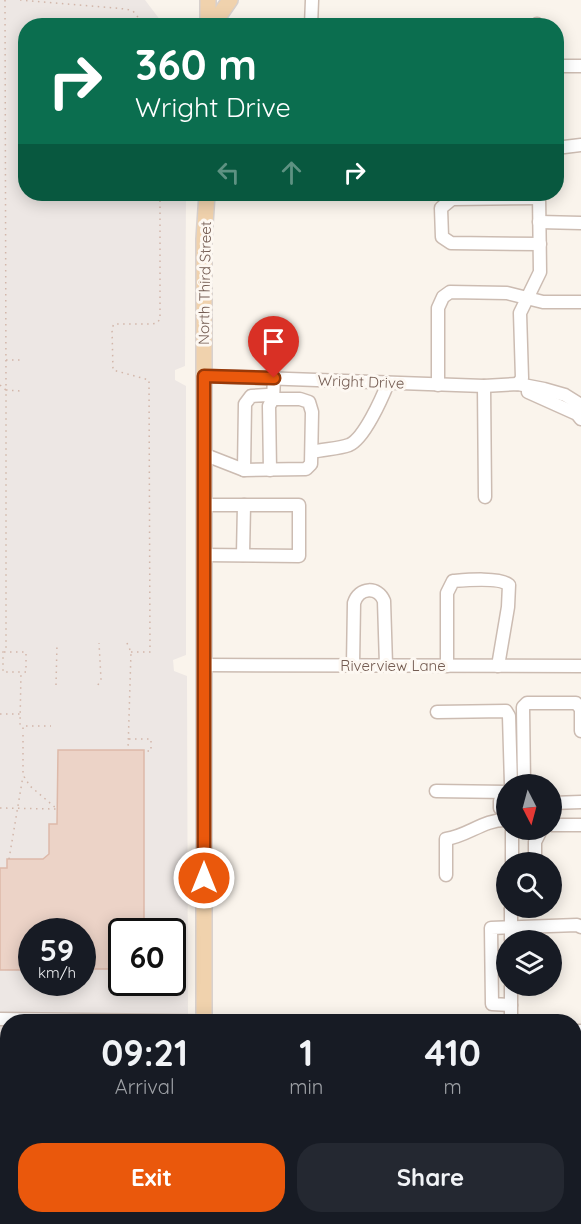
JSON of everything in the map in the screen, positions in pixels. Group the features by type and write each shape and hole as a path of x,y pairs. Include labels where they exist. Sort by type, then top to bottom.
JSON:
{"main road":[{"path":"208,0 209,18"},
{"path":"216,18 230,0"},
{"name":"North Third Street","path":"204,1014 203,453 204,239 207,201"}],"street":[{"path":"311,18 312,0"},
{"path":"564,66 581,66"},
{"path":"564,147 581,145"},
{"path":"450,201 441,208 442,237 451,243 540,244"},
{"path":"516,385 522,378 520,314 540,272 539,201"},
{"path":"539,222 581,223"},
{"path":"438,385 438,308 443,297 450,292 507,293 543,302 581,302"},
{"name":"Wright Drive","path":"204,376 438,385 516,385"},
{"path":"270,470 269,406 273,399 274,378"},
{"path":"312,452 346,446 355,442 380,404 388,383"},
{"path":"516,385 565,394 581,405"},
{"path":"516,385 567,408 581,419"},
{"path":"484,386 485,497"},
{"path":"203,453 244,470 306,469 311,464 312,452 312,412 309,402 300,399 251,396 245,404 244,470"},
{"path":"203,505 299,505 299,555 203,555"},
{"path":"243,555 244,505"},
{"path":"447,666 447,592 449,584 453,581 473,580 506,582 509,585 508,608 498,666"},
{"path":"353,665 354,603 357,596 364,591 375,590 382,595 384,601 386,665"},
{"name":"Riverview Lane","path":"204,665 581,666"},
{"path":"524,774 523,707 527,703 576,703 581,709 581,731"},
{"path":"437,712 500,709 506,711 509,716 511,774"},
{"path":"436,791 496,792"},
{"path":"562,803 581,802"},
{"path":"446,875 446,839 458,838 496,819"},
{"path":"562,825 581,825"},
{"path":"540,930 577,925 581,927"},
{"path":"498,930 491,928 492,1004 511,1005"},
{"path":"511,996 511,1014"}],"path":[{"path":"3,652 26,652 26,672 3,672 3,652 6,648 5,0"},
{"path":"20,0 126,9 133,11 139,18"},
{"path":"131,652 150,652 149,380 112,370 112,328 114,324 152,324 157,323 160,319 160,201"},
{"path":"6,360 20,360"},
{"path":"0,385 6,390 20,391"},
{"path":"98,685 101,680 99,643"},
{"path":"127,643 131,652 128,750"},
{"path":"56,685 57,644"},
{"path":"21,672 20,724 23,727 51,726"},
{"path":"0,714 20,714"},
{"path":"9,860 23,775 23,735"},
{"path":"129,739 151,739 151,752 144,751"},
{"path":"0,807 57,809 30,786 23,775"}],"shaded area":[{"path":"0,0 145,0 159,18 18,18 18,201 186,201 185,366 175,370 175,380 186,386 186,655 173,660 174,671 187,676 188,1014 0,1014"}],"building":[{"path":"58,750 144,750 144,918 108,918 108,969 96,969 96,918 18,918 18,970 0,970 0,868 7,868 7,859 43,859 49,854 49,824 57,824"}],"route":[{"path":"204,878 204,376 274,378"}]}
